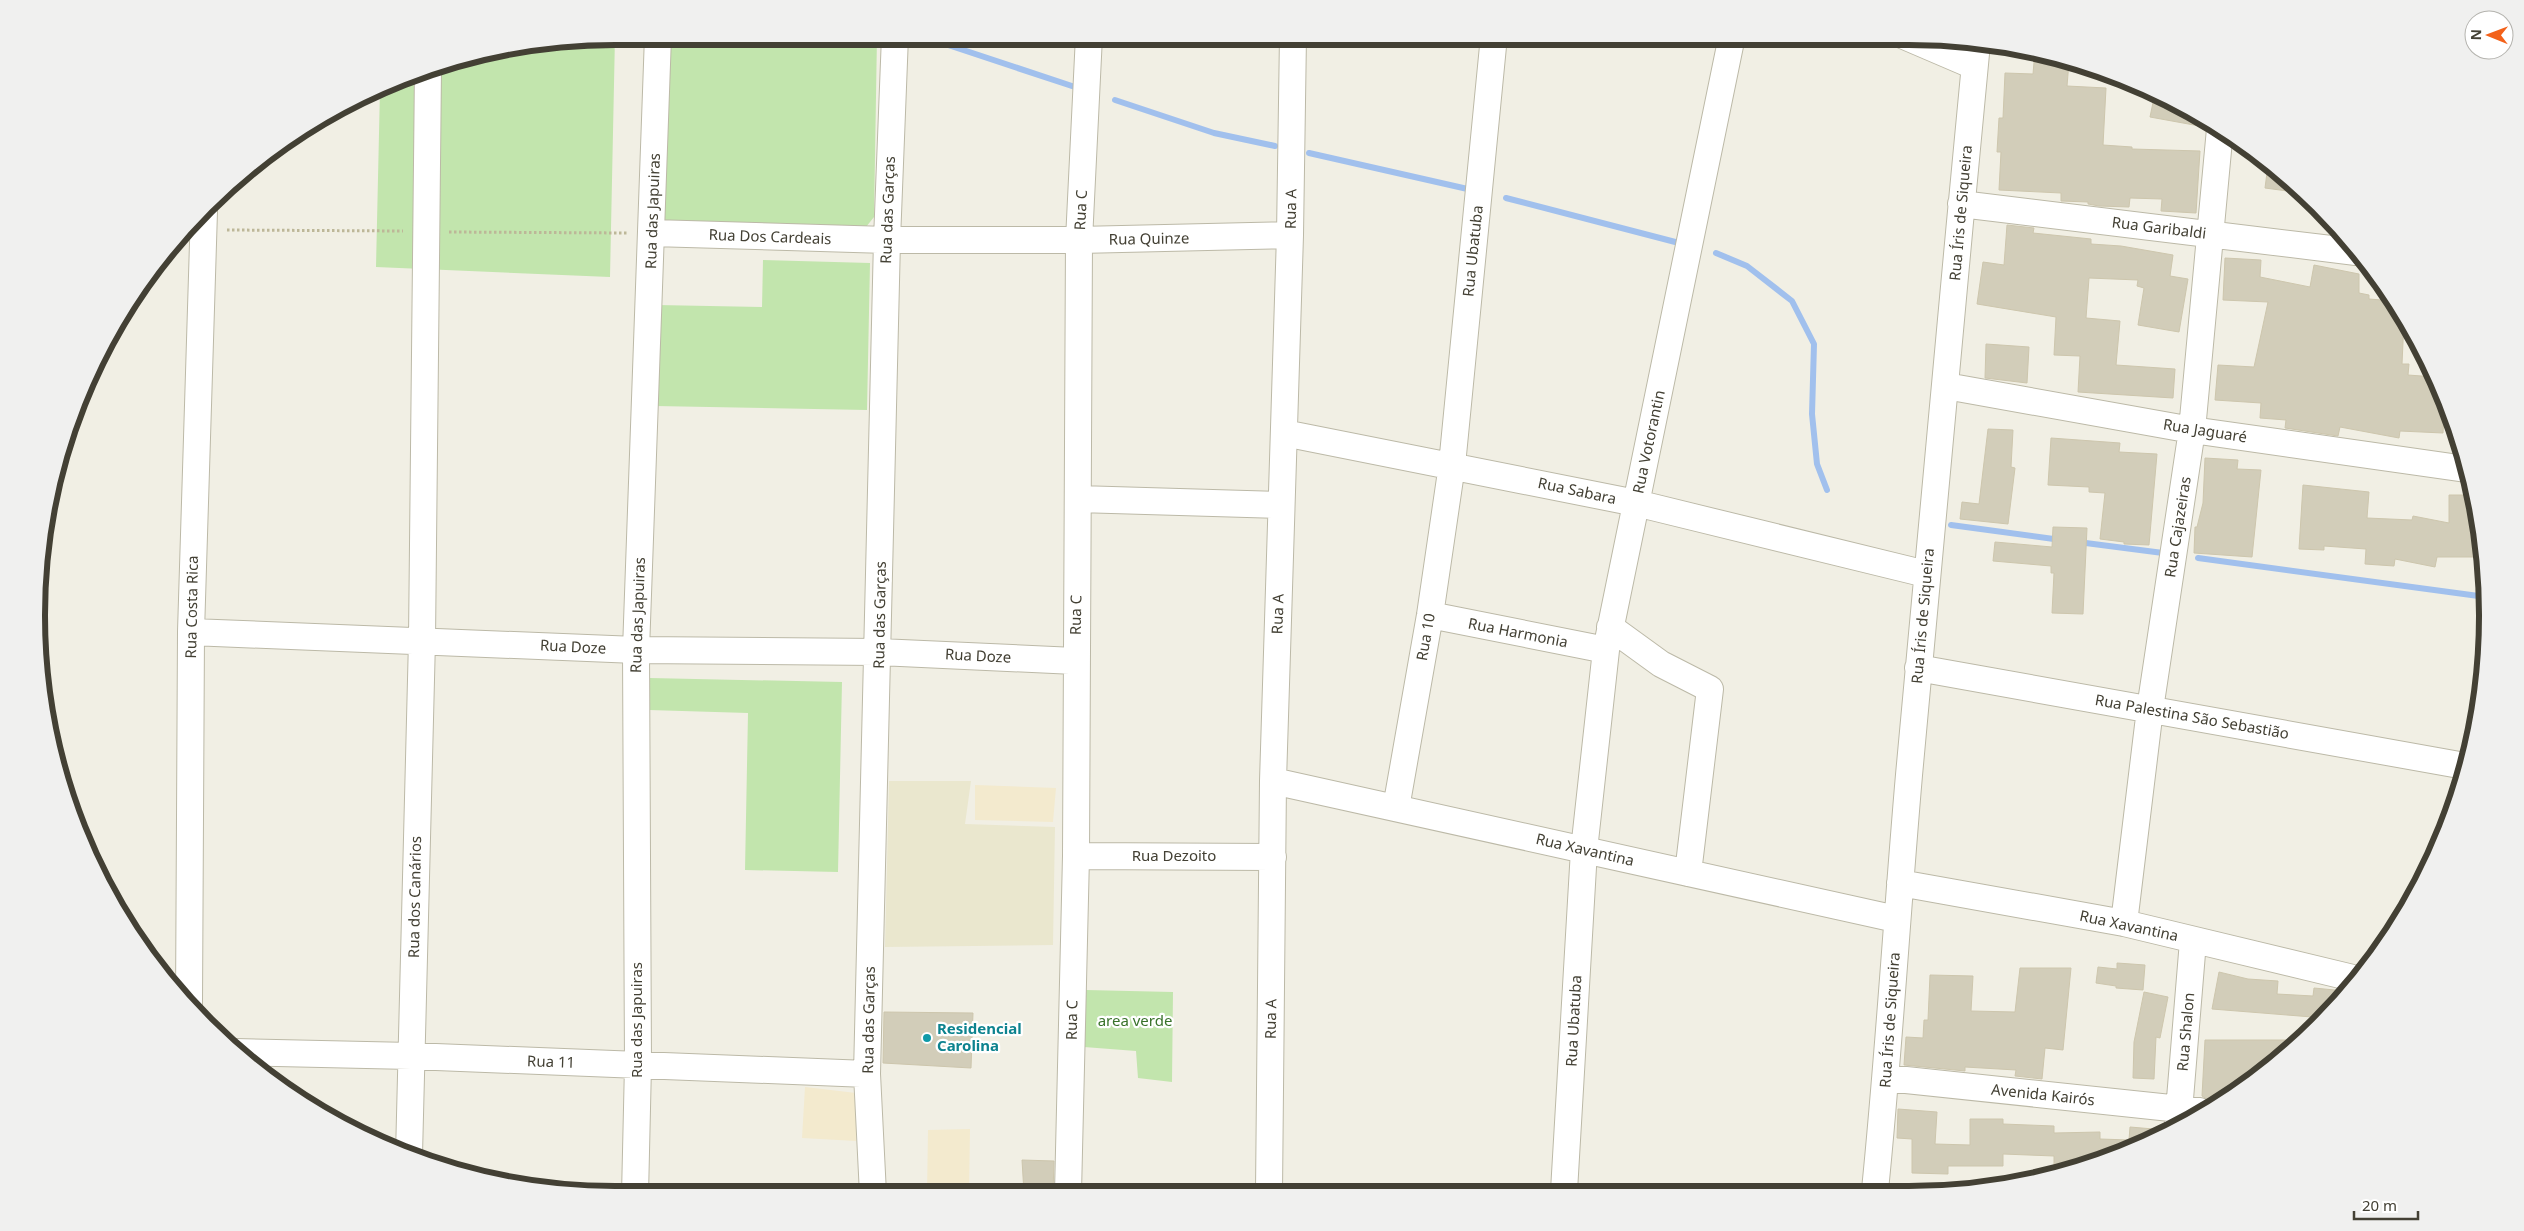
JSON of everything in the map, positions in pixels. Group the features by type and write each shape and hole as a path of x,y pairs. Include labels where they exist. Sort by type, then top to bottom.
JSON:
{"street":[{"name":"Rua das Japuiras","path":"635,1186 638,1065 636,650 658,45"},
{"name":"Rua das Garças","path":"873,1186 867,1074 879,652 887,240 895,45"},
{"name":"Rua C","path":"1068,1186 1076,856 1075,661 1079,240 1089,45"},
{"name":"Rua A","path":"1269,1186 1273,781 1290,236 1293,45"},
{"name":"Rua Ubatuba","path":"1452,465 1493,45"},
{"name":"Rua Votorantin","path":"1584,850 1608,639 1730,45"},
{"path":"1941,46 1976,55"},
{"name":"Rua Íris de Siqueira","path":"1875,1186 1887,1078 1896,919 1926,574 1946,386 1976,55"},
{"name":"Rua dos Canários","path":"409,1148 422,640 428,77"},
{"name":"Rua Cajazeiras","path":"2124,923 2150,709 2192,430 2219,137"},
{"name":"Rua Garibaldi","path":"1961,204 2347,251"},
{"name":"Rua Costa Rica","path":"189,994 191,632 204,221"},
{"name":"Rua Dos Cardeais","path":"652,233 887,240"},
{"name":"Rua Quinze","path":"887,240 1079,240 1290,236"},
{"name":"Rua Jaguaré","path":"1946,386 2192,430 2460,468"},
{"name":"Rua Sabara","path":"1284,434 1452,465 1636,503 1926,574"},
{"name":"Rua 10","path":"1396,808 1430,615 1452,465"},
{"path":"1078,499 1281,505"},
{"name":"Rua Harmonia","path":"1430,615 1608,639"},
{"name":"Rua Doze","path":"191,632 636,650 879,652 1075,661"},
{"path":"1608,639 1710,689 1688,873"},
{"name":"Rua Palestina São Sebastião","path":"1918,668 2459,765"},
{"name":"Rua Xavantina","path":"1273,781 1896,919"},
{"name":"Rua Ubatuba","path":"1564,1186 1584,850"},
{"name":"Rua Dezoito","path":"1076,856 1273,857"},
{"name":"Rua Xavantina","path":"1900,883 2124,923 2349,977"},
{"name":"Rua Shalon","path":"2186,1114 2194,941"},
{"name":"Rua 11","path":"249,1052 411,1056 867,1074"},
{"name":"Avenida Kairós","path":"1887,1078 2186,1114"}],"shaded area":[{"path":"889,781 971,781 965,824 1055,827 1053,945 885,947"},
{"path":"975,785 1056,788 1053,822 975,820"},
{"path":"805,1087 856,1093 856,1141 802,1138"},
{"path":"970,1129 969,1186 927,1186 928,1130"}],"green space":[{"path":"615,45 610,277 376,267 380,96 432,75 504,56 578,46"},
{"path":"663,45 877,45 874,217 866,227 668,224 661,220"},
{"path":"763,260 870,263 867,410 655,406 657,305 762,307"},
{"path":"650,678 842,682 838,872 745,870 748,713 649,710"},
{"name":"area verde","path":"1086,990 1173,992 1172,1082 1138,1078 1136,1051 1084,1047"}],"building":[{"path":"2034,59 2069,68 2067,86 2106,88 2103,145 2132,147 2132,149 2200,151 2196,213 2161,211 2162,199 2130,198 2129,207 2099,206 2088,204 2088,202 2061,201 2061,193 1999,190 2001,152 1997,152 1999,118 2003,118 2005,73 2033,74"},
{"path":"2153,100 2203,127 2150,117"},
{"path":"2267,172 2290,191 2265,188"},
{"path":"2007,225 2034,228 2033,233 2091,239 2091,244 2121,246 2173,255 2170,276 2188,279 2179,332 2138,325 2144,288 2137,286 2138,280 2089,278 2086,318 2120,321 2116,365 2175,369 2173,398 2078,392 2080,356 2054,355 2056,317 1977,304 1983,262 2004,265"},
{"path":"2225,258 2261,260 2260,277 2310,287 2314,265 2359,274 2359,293 2369,295 2369,299 2384,300 2403,330 2402,364 2409,364 2408,375 2426,376 2444,418 2443,433 2400,431 2399,438 2340,427 2338,436 2285,428 2286,420 2260,418 2261,403 2215,400 2218,365 2254,367 2268,302 2223,300"},
{"path":"1986,344 2029,347 2027,383 1985,378"},
{"path":"1988,429 2013,430 2011,467 2015,468 2008,524 1960,519 1962,502 1979,504"},
{"path":"2051,438 2120,443 2119,452 2157,454 2149,545 2124,544 2124,542 2100,539 2105,493 2089,492 2089,487 2048,485"},
{"path":"2205,458 2238,460 2237,469 2261,470 2252,557 2194,553 2195,527 2197,527 2203,503"},
{"path":"2303,485 2369,492 2367,518 2412,520 2413,516 2449,523 2449,495 2466,495 2476,557 2437,557 2435,567 2395,559 2394,566 2365,564 2366,549 2324,546 2324,550 2299,549"},
{"path":"2053,527 2087,528 2083,614 2052,613 2054,573 2051,573 2051,566 1993,561 1995,542 2052,547"},
{"path":"2117,963 2145,965 2143,990 2116,988 2116,986 2096,983 2098,967 2117,969"},
{"path":"2020,968 2071,968 2063,1050 2045,1048 2042,1079 2015,1076 2016,1070 1965,1067 1965,1071 1904,1065 1906,1037 1923,1038 1924,1020 1928,1020 1930,975 1973,976 1971,1011 2015,1012"},
{"path":"2219,972 2248,979 2278,981 2277,994 2313,996 2314,988 2338,990 2312,1019 2312,1017 2212,1009"},
{"path":"2144,992 2168,997 2160,1038 2156,1037 2154,1079 2133,1078 2134,1042"},
{"name":"Residencial Carolina","path":"884,1012 973,1013 971,1068 883,1063"},
{"path":"2205,1040 2289,1040 2256,1068 2209,1100 2202,1096"},
{"path":"1898,1109 1937,1112 1935,1144 1970,1145 1970,1119 2003,1119 2003,1124 2054,1126 2054,1133 2100,1132 2100,1139 2129,1140 2130,1127 2156,1129 2127,1143 2054,1167 2054,1156 2003,1154 2003,1166 1948,1166 1948,1174 1912,1173 1912,1139 1897,1138"},
{"path":"1022,1160 1054,1161 1053,1186 1024,1186"}],"waterway":[{"path":"948,45 1081,89"},
{"path":"1115,100 1214,133 1275,146"},
{"path":"1309,153 1472,190"},
{"path":"1506,198 1683,244"},
{"path":"1716,253 1747,266 1792,301 1814,344 1812,414 1817,464 1827,490"},
{"path":"1951,525 2061,540"},
{"path":"2078,542 2163,553"},
{"path":"2198,558 2478,596"}],"place":[{"name":"Residencial Carolina","path":"927,1038"}]}
